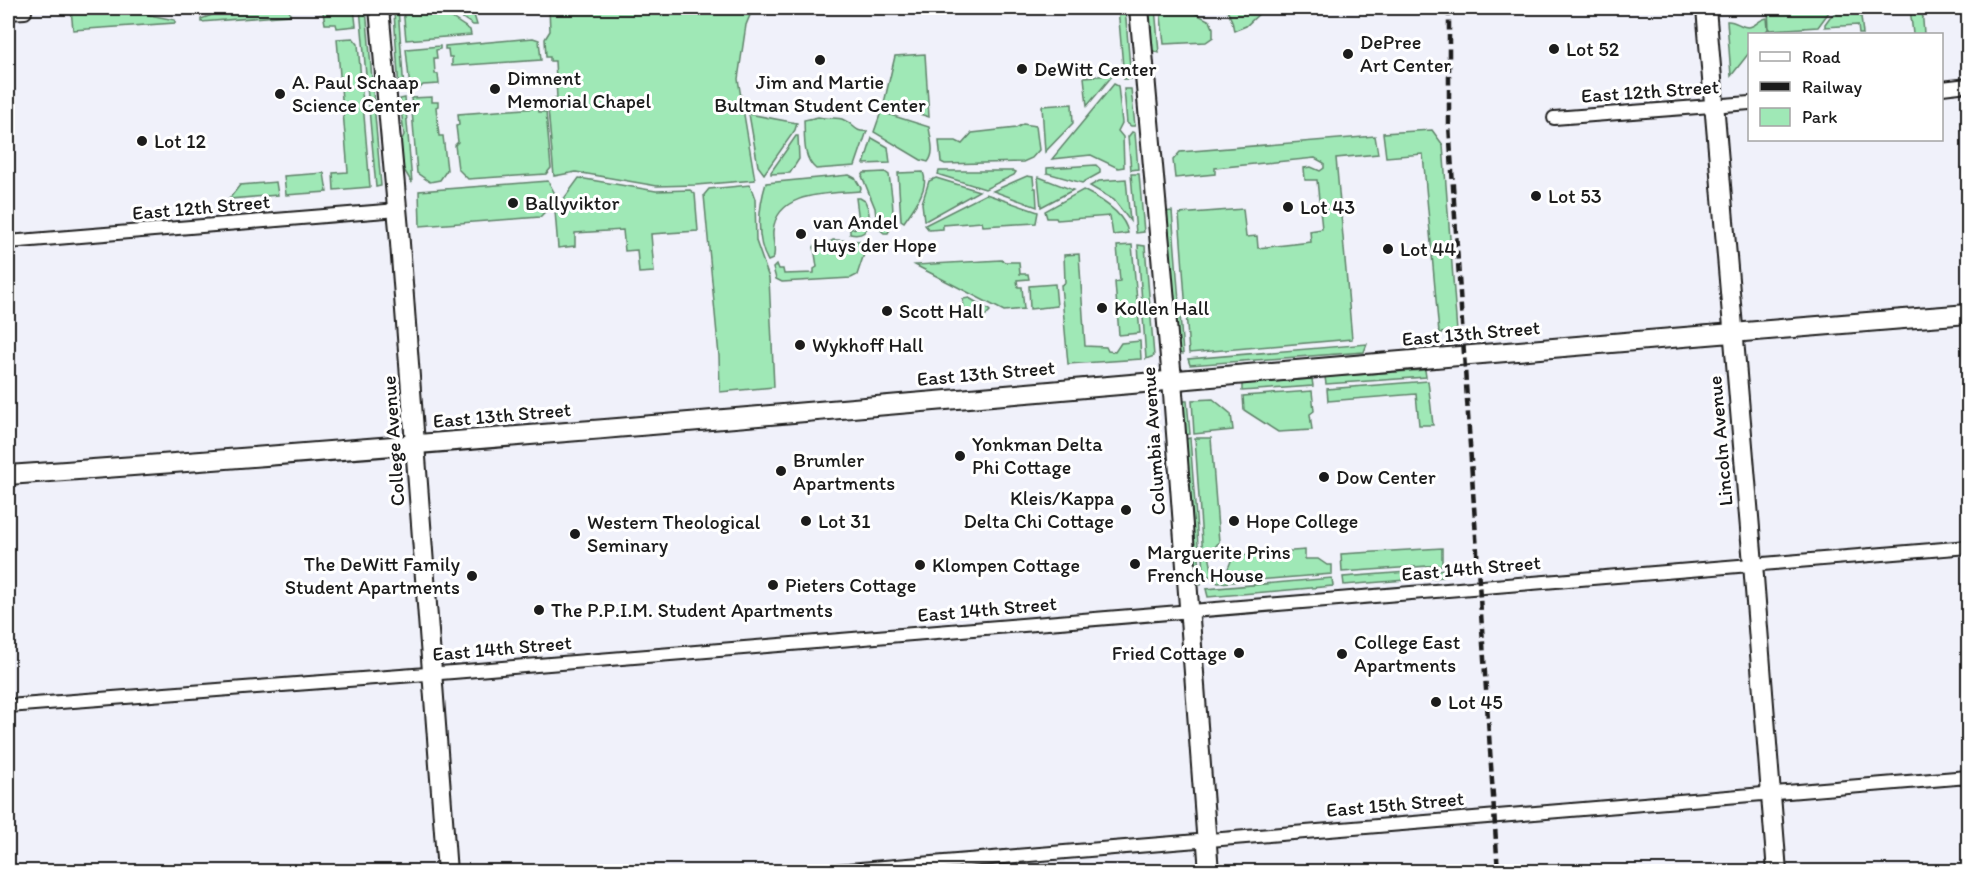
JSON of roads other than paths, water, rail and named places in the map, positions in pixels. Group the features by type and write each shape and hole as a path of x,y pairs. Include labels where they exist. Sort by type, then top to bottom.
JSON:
{"street":[{"name":"College Avenue","path":"379,8 398,210 447,872"},
{"name":"Columbia Avenue","path":"1139,8 1172,380 1209,872"},
{"name":"Lincoln Avenue","path":"1706,8 1754,564 1777,872"},
{"path":"8,13 25,12"},
{"path":"1943,87 1968,85"},
{"name":"East 12th Street","path":"1554,118 1748,103"},
{"name":"East 12th Street","path":"8,242 398,210"},
{"name":"East 13th Street","path":"8,475 415,445 1968,314"},
{"name":"East 14th Street","path":"8,706 1968,547"},
{"name":"East 15th Street","path":"824,872 1968,777"}],"railway":[{"path":"1449,8 1449,125 1498,872"}],"place":[{"name":"Lot 52","path":"1554,49"},
{"name":"DePree Art Center","path":"1348,54"},
{"name":"Jim and Martie Bultman Student Center","path":"820,60"},
{"name":"DeWitt Center","path":"1022,69"},
{"name":"Dimnent Memorial Chapel","path":"495,89"},
{"name":"A. Paul Schaap Science Center","path":"280,94"},
{"name":"Lot 12","path":"142,141"},
{"name":"Lot 53","path":"1536,196"},
{"name":"Ballyviktor","path":"513,203"},
{"name":"Lot 43","path":"1288,207"},
{"name":"van Andel Huys der Hope","path":"801,234"},
{"name":"Lot 44","path":"1388,249"},
{"name":"Kollen Hall","path":"1102,308"},
{"name":"Scott Hall","path":"887,311"},
{"name":"Wykhoff Hall","path":"800,345"},
{"name":"Yonkman Delta Phi Cottage","path":"960,456"},
{"name":"Brumler Apartments","path":"781,471"},
{"name":"Dow Center","path":"1324,477"},
{"name":"Kleis/Kappa Delta Chi Cottage","path":"1126,510"},
{"name":"Lot 31","path":"806,521"},
{"name":"Hope College","path":"1234,521"},
{"name":"Western Theological Seminary","path":"575,534"},
{"name":"Marguerite Prins French House","path":"1135,564"},
{"name":"Klompen Cottage","path":"920,565"},
{"name":"The DeWitt Family Student Apartments","path":"472,576"},
{"name":"Pieters Cottage","path":"773,585"},
{"name":"The P.P.I.M. Student Apartments","path":"539,610"},
{"name":"Fried Cottage","path":"1239,653"},
{"name":"College East Apartments","path":"1342,654"},
{"name":"Lot 45","path":"1436,702"}]}
